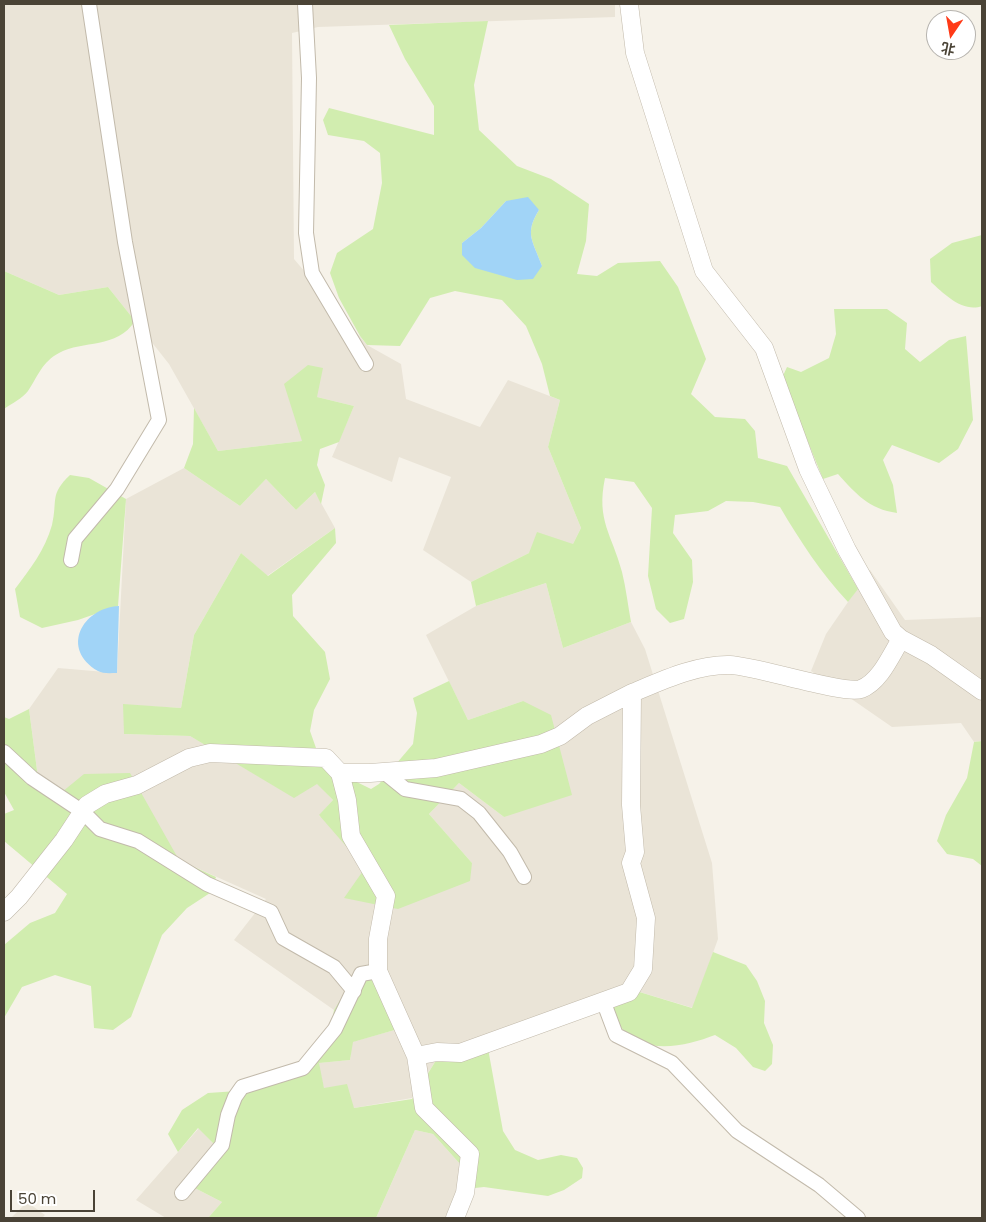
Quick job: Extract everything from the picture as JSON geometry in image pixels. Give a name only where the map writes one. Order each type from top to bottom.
[{"type":"street","points":[[71,560],[75,539],[117,489],[159,420],[125,242],[89,4]]},
{"type":"street","points":[[304,4],[309,78],[306,233],[312,273],[366,364]]},
{"type":"street","points":[[628,4],[635,53],[704,271],[764,348],[808,470],[847,550],[893,632],[901,640],[931,655],[982,691]]},
{"type":"street","points":[[340,773],[436,768],[541,744],[560,736],[587,716],[632,693],[670,677],[729,665],[841,688],[860,689],[878,677],[901,640]]},
{"type":"street","points":[[416,1056],[437,1052],[460,1053],[604,1003],[629,992],[643,970],[646,918],[631,863],[635,852],[631,805],[632,693]]},
{"type":"street","points":[[4,752],[32,778],[85,809],[100,829],[138,841],[207,884],[270,912],[283,938],[334,966],[354,991]]},
{"type":"street","points":[[4,912],[30,884],[85,809],[105,794],[137,785],[189,758],[210,753],[326,758],[340,773],[347,800],[351,836],[386,896],[378,940],[378,971],[416,1056],[424,1108],[470,1154],[465,1193],[455,1218]]},
{"type":"street","points":[[384,772],[405,789],[461,799],[479,813],[504,844],[519,865],[524,878]]},
{"type":"street","points":[[182,1193],[222,1145],[228,1116],[235,1097],[242,1087],[303,1068],[335,1029],[361,974],[378,971]]},
{"type":"street","points":[[604,1003],[616,1035],[672,1063],[737,1131],[819,1185],[858,1218]]},
{"type":"shaded area","points":[[4,4],[615,4],[615,17],[318,27],[292,33],[294,259],[367,345],[401,364],[406,399],[480,427],[508,380],[560,400],[548,447],[581,528],[573,544],[529,553],[471,582],[423,550],[451,477],[399,457],[392,482],[332,457],[354,406],[317,397],[302,441],[218,451],[169,364],[108,287],[59,295],[4,271]]},
{"type":"shaded area","points":[[184,468],[240,506],[266,479],[296,510],[315,492],[335,528],[267,576],[241,553],[194,635],[181,708],[124,705],[124,734],[190,736],[294,797],[317,783],[333,800],[319,816],[472,863],[429,814],[459,783],[504,817],[523,701],[468,720],[426,635],[476,606],[546,583],[563,648],[631,622],[645,649],[712,863],[718,939],[693,1008],[623,987],[435,1062],[412,1098],[354,1108],[324,1089],[318,1063],[350,1060],[352,1042],[412,1025],[360,968],[334,1010],[234,940],[266,899],[179,860],[38,778],[29,709],[58,668],[117,673],[126,499]]},
{"type":"shaded area","points":[[870,570],[905,620],[982,617],[982,741],[974,742],[961,723],[892,727],[811,671],[826,634]]},
{"type":"shaded area","points":[[199,1128],[217,1147],[185,1183],[222,1202],[208,1218],[166,1218],[136,1200]]},
{"type":"shaded area","points":[[415,1130],[433,1134],[461,1165],[457,1190],[446,1218],[376,1218]]},
{"type":"shaded area","points":[[27,1202],[45,1215],[42,1218],[11,1218]]},
{"type":"green space","points":[[488,21],[474,85],[479,130],[517,166],[551,179],[589,204],[586,241],[577,274],[597,276],[618,263],[660,261],[678,287],[706,359],[691,394],[715,417],[745,419],[755,431],[758,458],[787,466],[858,589],[848,602],[811,556],[780,507],[753,502],[726,501],[708,511],[675,515],[673,533],[692,560],[693,582],[684,619],[670,623],[656,609],[648,576],[652,508],[634,482],[605,478],[602,505],[604,517],[622,572],[631,622],[563,648],[546,583],[476,606],[471,582],[529,553],[537,532],[573,544],[581,528],[548,447],[560,400],[550,396],[542,364],[526,326],[502,300],[455,291],[430,298],[400,346],[367,345],[339,298],[330,273],[337,253],[373,229],[382,183],[380,153],[364,141],[328,135],[323,120],[329,108],[434,135],[434,106],[405,59],[389,25]],"holes":[[[506,201],[539,210],[534,218],[531,232],[533,244],[542,266],[462,243],[481,228]]]},
{"type":"green space","points":[[982,235],[982,306],[968,307],[954,301],[931,282],[930,259],[952,243]]},
{"type":"green space","points":[[4,271],[59,295],[108,287],[135,321],[128,330],[119,336],[99,343],[68,349],[53,357],[44,365],[26,394],[4,409]]},
{"type":"green space","points":[[834,309],[887,309],[907,323],[905,349],[920,362],[949,340],[966,336],[973,420],[958,449],[939,463],[892,445],[883,460],[893,485],[897,513],[871,504],[857,494],[838,474],[823,479],[782,378],[787,367],[801,372],[829,358],[836,334]]},
{"type":"green space","points":[[308,365],[323,368],[317,397],[354,406],[339,442],[320,449],[317,465],[325,485],[321,504],[315,492],[296,510],[266,479],[240,506],[184,468],[193,444],[194,408],[218,451],[302,441],[284,384]]},
{"type":"green space","points":[[70,475],[89,478],[126,499],[118,606],[78,620],[42,628],[20,617],[15,589],[45,543],[54,516],[55,498],[59,488]]},
{"type":"green space","points":[[335,528],[336,543],[292,595],[293,616],[325,652],[330,679],[314,710],[310,731],[322,765],[371,789],[379,784],[413,744],[417,713],[413,698],[449,681],[468,720],[523,701],[551,715],[572,795],[504,817],[459,783],[429,814],[472,863],[470,881],[398,909],[344,898],[365,868],[319,815],[333,800],[317,784],[294,798],[190,736],[124,734],[123,704],[181,708],[194,635],[241,553],[268,576]]},
{"type":"green space","points":[[29,709],[38,778],[62,792],[84,774],[130,773],[179,860],[216,877],[210,893],[187,908],[162,935],[131,1017],[113,1030],[94,1028],[91,986],[55,975],[22,987],[4,1018],[4,945],[30,923],[55,913],[67,894],[4,841],[4,814],[14,810],[4,792],[4,717],[9,719]]},
{"type":"green space","points":[[982,741],[982,866],[973,859],[947,854],[937,841],[946,815],[967,778],[974,742]]},
{"type":"green space","points":[[713,952],[746,965],[757,981],[765,1001],[764,1023],[773,1045],[772,1064],[765,1071],[753,1067],[736,1048],[715,1035],[678,1045],[665,1046],[640,1042],[629,1036],[620,1026],[603,995],[623,987],[692,1008]]},
{"type":"green space","points":[[382,966],[412,1025],[353,1042],[350,1060],[319,1063],[324,1088],[347,1084],[354,1108],[412,1099],[435,1062],[490,1040],[489,1054],[503,1131],[515,1150],[538,1160],[561,1155],[577,1158],[583,1168],[582,1178],[564,1190],[548,1196],[484,1187],[457,1190],[461,1165],[433,1134],[415,1130],[376,1218],[208,1218],[222,1202],[185,1183],[217,1147],[198,1128],[178,1152],[168,1134],[182,1110],[208,1093],[237,1091],[270,1083],[328,1044],[334,1010],[360,968]]},
{"type":"water","points":[[528,197],[539,210],[534,218],[531,232],[533,244],[542,266],[533,279],[517,280],[475,268],[462,255],[462,243],[481,228],[506,201]]},
{"type":"water","points":[[119,606],[117,673],[102,673],[86,662],[80,652],[78,641],[80,631],[95,614],[106,608]]}]
